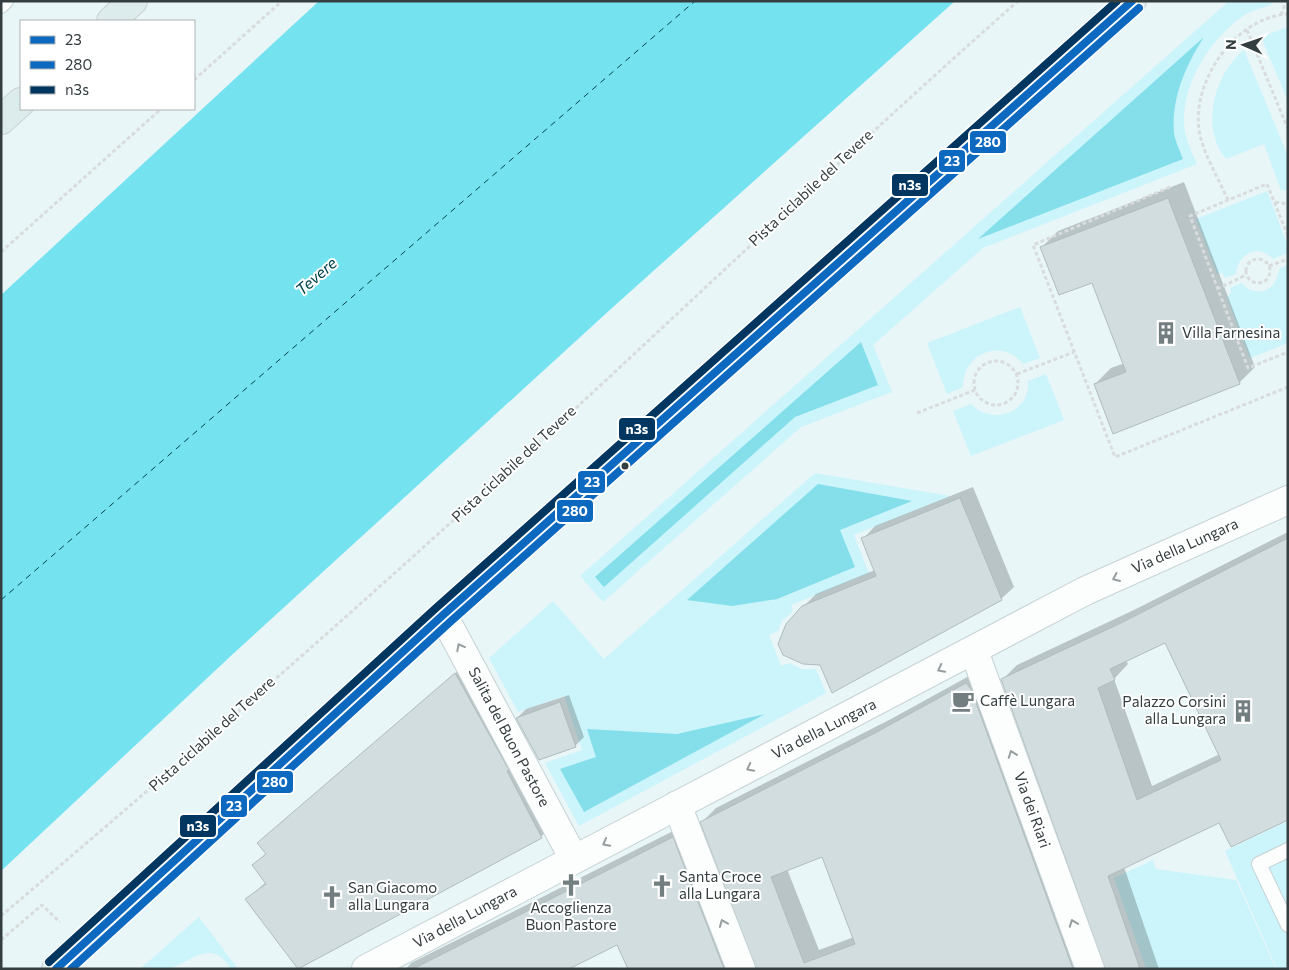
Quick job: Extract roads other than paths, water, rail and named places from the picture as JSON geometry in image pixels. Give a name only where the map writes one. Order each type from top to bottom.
[{"type":"main road","points":[[112,20],[133,1]]},
{"type":"main road","points":[[56,969],[443,615],[1132,1]]},
{"type":"main road","points":[[1,120],[20,103]]},
{"type":"street","name":"Via della Lungara","points":[[368,968],[1085,592],[1288,500]]},
{"type":"street","name":"Salita del Buon Pastore","points":[[443,615],[574,859]]},
{"type":"street","name":"Via dei Riari","points":[[974,651],[1090,969]]},
{"type":"street","points":[[677,806],[741,969]]},
{"type":"lane","points":[[1,6],[6,1]]},
{"type":"lane","points":[[1288,850],[1259,864],[1288,925]]},
{"type":"water","name":"Tevere","points":[[319,1],[955,1],[612,308],[234,653],[1,871],[1,295]]},
{"type":"place","name":"Villa Farnesina","points":[[1166,333]]},
{"type":"place","name":"Caffè Lungara","points":[[963,701]]},
{"type":"place","name":"Palazzo Corsini alla Lungara","points":[[1243,711]]},
{"type":"place","name":"Accoglienza Buon Pastore","points":[[571,885]]},
{"type":"place","name":"Santa Croce alla Lungara","points":[[662,886]]},
{"type":"place","name":"San Giacomo alla Lungara","points":[[332,897]]}]
